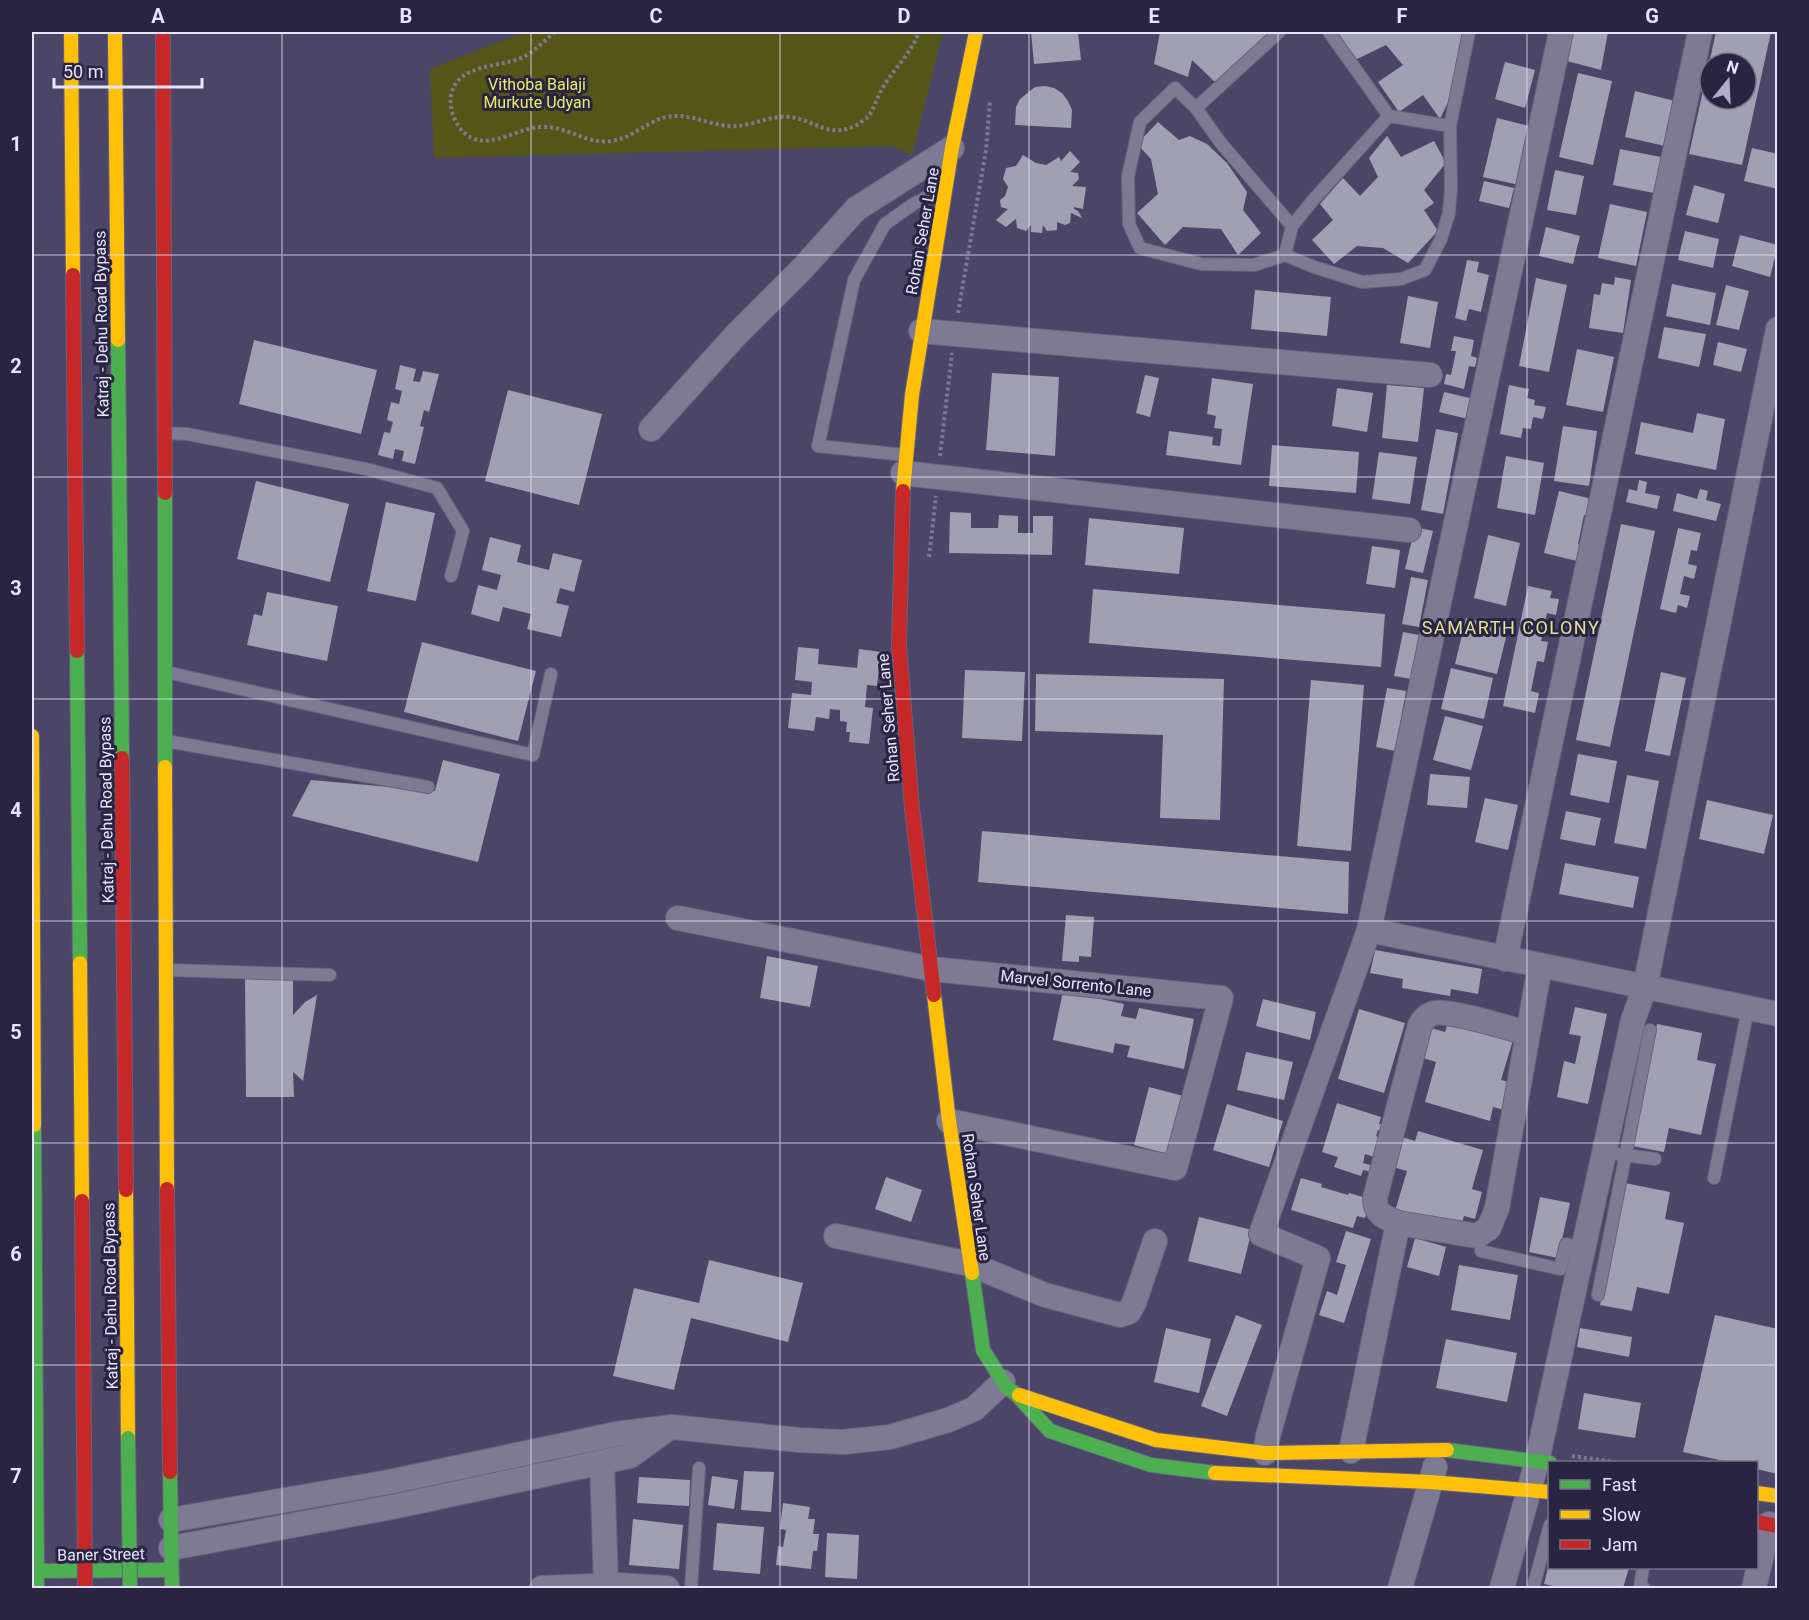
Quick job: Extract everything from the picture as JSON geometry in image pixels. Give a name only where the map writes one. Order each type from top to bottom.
[{"type":"main road","name":"Katraj - Dehu Road Bypass","points":[[71,32],[86,1588]]},
{"type":"main road","name":"Katraj - Dehu Road Bypass","points":[[115,32],[130,1588]]},
{"type":"main road","points":[[163,32],[166,970],[172,1588]]},
{"type":"main road","name":"Rohan Seher Lane","points":[[976,32],[952,148],[921,331],[904,464],[898,645],[912,808],[949,1121],[983,1350],[1009,1388],[1050,1431],[1151,1465],[1203,1472],[1430,1482],[1539,1491]]},
{"type":"main road","points":[[32,736],[34,1571],[37,1588]]},
{"type":"main road","points":[[1009,1388],[1156,1440],[1265,1453],[1440,1450],[1543,1462]]},
{"type":"main road","points":[[1758,1493],[1778,1496]]},
{"type":"main road","name":"Baner Street","points":[[34,1571],[171,1559]]},
{"type":"street","points":[[1265,1453],[1318,1258],[1261,1234],[1369,930],[1560,32]]},
{"type":"street","points":[[1505,958],[1700,32]]},
{"type":"street","points":[[651,429],[736,335],[802,269],[856,209],[952,148]]},
{"type":"street","points":[[1502,1588],[1539,1491],[1583,1248],[1614,1154],[1633,1020],[1645,987],[1778,329]]},
{"type":"street","points":[[921,331],[1430,375]]},
{"type":"street","points":[[904,464],[938,477],[1409,530]]},
{"type":"street","name":"Marvel Sorrento Lane","points":[[678,918],[932,969],[1221,998],[1175,1168],[949,1121]]},
{"type":"street","points":[[1369,930],[1778,1014]]},
{"type":"street","points":[[1527,1034],[1447,1013],[1432,1013],[1425,1018],[1420,1025],[1375,1198],[1375,1208],[1382,1217],[1398,1223],[1477,1236],[1489,1228],[1497,1208],[1540,966]]},
{"type":"street","points":[[1351,1451],[1398,1223]]},
{"type":"street","points":[[836,1236],[970,1264],[1045,1295],[1120,1315],[1129,1312],[1134,1303],[1155,1241]]},
{"type":"street","points":[[171,1520],[389,1482],[616,1434],[672,1426],[799,1440],[843,1442],[890,1437],[948,1420],[974,1409],[1009,1388]]},
{"type":"street","points":[[171,1559],[397,1506],[630,1456],[672,1426]]},
{"type":"street","points":[[1400,1588],[1440,1450]]},
{"type":"street","points":[[602,1462],[606,1585]]},
{"type":"street","points":[[1754,1588],[1768,1524]]},
{"type":"street","points":[[542,1588],[606,1585],[667,1588]]},
{"type":"lane","points":[[1196,108],[1279,32]]},
{"type":"lane","points":[[1329,32],[1389,116],[1450,126]]},
{"type":"lane","points":[[1292,226],[1220,142],[1196,108],[1175,88],[1140,122],[1128,177],[1129,224],[1140,248],[1201,264],[1254,265],[1286,255],[1314,267],[1362,282],[1401,279],[1425,270],[1441,239],[1449,213],[1450,126],[1469,32]]},
{"type":"lane","points":[[1286,255],[1292,226],[1389,116]]},
{"type":"lane","points":[[904,464],[818,446],[854,280],[885,224],[915,203],[946,188]]},
{"type":"lane","points":[[164,433],[187,434],[366,469],[437,488],[463,531],[451,576]]},
{"type":"lane","points":[[165,672],[533,755],[551,674]]},
{"type":"lane","points":[[165,741],[428,787]]},
{"type":"lane","points":[[166,970],[330,975]]},
{"type":"lane","points":[[1714,1178],[1748,1009]]},
{"type":"lane","points":[[1598,1295],[1614,1154],[1650,1030]]},
{"type":"lane","points":[[1614,1154],[1655,1159]]},
{"type":"lane","points":[[1481,1251],[1560,1269],[1566,1244],[1583,1248]]},
{"type":"lane","points":[[691,1588],[699,1468]]},
{"type":"lane","points":[[1533,1588],[1548,1533]]},
{"type":"lane","points":[[1643,1569],[1640,1587],[1644,1588]]},
{"type":"path","points":[[555,32],[527,55],[502,64],[472,70],[459,80],[451,95],[452,108],[458,126],[471,138],[487,141],[532,127],[545,126],[601,142],[629,136],[662,118],[675,116],[737,126],[779,117],[793,117],[822,129],[841,130],[857,125],[869,116],[883,88],[920,32]]},
{"type":"path","points":[[928,566],[954,334],[986,150],[991,91]]},
{"type":"path","points":[[1571,1456],[1607,1461]]},
{"type":"green space","name":"Vithoba Balaji Murkute Udyan","points":[[525,32],[943,32],[912,155],[891,146],[434,158],[430,69]]},
{"type":"building","points":[[1031,32],[1078,32],[1081,60],[1034,64]]},
{"type":"building","points":[[1160,32],[1269,32],[1215,82],[1192,60],[1188,77],[1154,64]]},
{"type":"building","points":[[1338,32],[1462,32],[1450,98],[1440,119],[1423,95],[1399,112],[1378,82],[1403,65],[1386,45],[1355,60]]},
{"type":"building","points":[[1572,32],[1608,32],[1601,70],[1567,61]]},
{"type":"building","points":[[1716,32],[1771,32],[1758,92],[1758,51],[1712,51]]},
{"type":"building","points":[[1505,62],[1535,70],[1525,108],[1495,99]]},
{"type":"building","points":[[1578,73],[1612,81],[1593,165],[1559,157]]},
{"type":"building","points":[[1045,86],[1062,93],[1068,101],[1072,110],[1071,128],[1015,125],[1016,107],[1020,99],[1035,87]]},
{"type":"building","points":[[1635,91],[1675,101],[1665,146],[1625,137]]},
{"type":"building","points":[[1699,111],[1754,111],[1742,165],[1689,154]]},
{"type":"building","points":[[1497,118],[1533,127],[1519,185],[1483,177]]},
{"type":"building","points":[[1158,122],[1179,140],[1190,136],[1207,144],[1227,163],[1247,192],[1243,210],[1261,233],[1238,255],[1221,229],[1183,227],[1165,245],[1137,213],[1158,194],[1151,159],[1137,144]]},
{"type":"building","points":[[1387,136],[1401,157],[1434,141],[1446,163],[1424,190],[1434,203],[1424,210],[1438,231],[1408,263],[1383,248],[1357,246],[1334,264],[1312,240],[1333,220],[1320,204],[1343,178],[1360,196],[1378,177],[1369,158]]},
{"type":"building","points":[[1752,148],[1778,154],[1778,189],[1744,181]]},
{"type":"building","points":[[1620,149],[1666,158],[1659,194],[1613,185]]},
{"type":"building","points":[[1070,151],[1080,162],[1070,172],[1078,173],[1079,179],[1072,186],[1086,187],[1083,209],[1074,207],[1082,218],[1071,213],[1070,223],[1065,225],[1057,222],[1057,230],[1047,231],[1043,225],[1042,233],[1031,232],[1031,225],[1026,231],[1017,228],[1016,219],[1006,227],[996,220],[1008,209],[1001,207],[1000,200],[1005,196],[1008,187],[1003,179],[1006,168],[1016,166],[1023,155],[1036,163],[1046,165],[1059,157],[1061,161]]},
{"type":"building","points":[[1555,170],[1584,176],[1576,215],[1547,210]]},
{"type":"building","points":[[1484,181],[1514,188],[1509,208],[1479,201]]},
{"type":"building","points":[[1694,185],[1725,194],[1718,223],[1686,215]]},
{"type":"building","points":[[1610,204],[1647,212],[1636,266],[1598,258]]},
{"type":"building","points":[[1546,227],[1580,236],[1573,264],[1539,256]]},
{"type":"building","points":[[1685,231],[1719,239],[1713,268],[1678,260]]},
{"type":"building","points":[[1740,235],[1778,245],[1770,277],[1732,266]]},
{"type":"building","points":[[1467,260],[1479,262],[1477,272],[1489,275],[1481,312],[1469,309],[1466,321],[1455,318]]},
{"type":"building","points":[[1615,277],[1631,280],[1623,333],[1589,328],[1594,294],[1600,295],[1602,283],[1614,285]]},
{"type":"building","points":[[1536,278],[1567,285],[1549,372],[1519,366]]},
{"type":"building","points":[[1672,284],[1716,293],[1710,325],[1666,316]]},
{"type":"building","points":[[1726,285],[1749,291],[1739,330],[1716,325]]},
{"type":"building","points":[[1255,290],[1331,297],[1327,336],[1251,329]]},
{"type":"building","points":[[1408,296],[1438,302],[1430,348],[1400,343]]},
{"type":"building","points":[[1664,327],[1706,334],[1699,367],[1658,358]]},
{"type":"building","points":[[1454,336],[1474,340],[1471,356],[1477,358],[1475,367],[1469,366],[1464,389],[1444,384],[1446,374],[1451,375],[1456,351],[1451,351]]},
{"type":"building","points":[[254,340],[377,370],[361,434],[239,404]]},
{"type":"building","points":[[1718,342],[1747,349],[1741,372],[1713,365]]},
{"type":"building","points":[[1577,349],[1614,357],[1603,412],[1566,405]]},
{"type":"building","points":[[400,365],[416,369],[413,381],[420,382],[423,371],[439,374],[429,412],[424,410],[420,426],[424,427],[415,464],[402,461],[404,451],[395,449],[393,459],[378,455],[384,432],[390,433],[393,422],[387,420],[391,402],[399,404],[402,391],[395,389]]},
{"type":"building","points":[[992,373],[1059,377],[1055,456],[986,450]]},
{"type":"building","points":[[1145,375],[1159,378],[1150,417],[1136,413]]},
{"type":"building","points":[[1212,378],[1253,384],[1241,465],[1166,455],[1169,431],[1213,437],[1212,445],[1220,446],[1222,429],[1214,428],[1216,416],[1207,414]]},
{"type":"building","points":[[1387,385],[1424,388],[1418,442],[1382,438]]},
{"type":"building","points":[[1509,385],[1529,389],[1527,398],[1535,400],[1534,405],[1546,407],[1543,419],[1533,417],[1531,429],[1523,428],[1521,438],[1500,434]]},
{"type":"building","points":[[1337,388],[1373,393],[1367,432],[1332,426]]},
{"type":"building","points":[[508,390],[602,414],[579,505],[485,481]]},
{"type":"building","points":[[1444,392],[1474,399],[1468,419],[1439,412]]},
{"type":"building","points":[[1697,413],[1725,419],[1716,470],[1635,454],[1641,422],[1693,433]]},
{"type":"building","points":[[1563,426],[1597,431],[1589,486],[1554,481]]},
{"type":"building","points":[[1436,429],[1458,433],[1443,514],[1421,510]]},
{"type":"building","points":[[1272,445],[1359,452],[1356,493],[1269,486]]},
{"type":"building","points":[[1379,452],[1417,457],[1410,504],[1372,499]]},
{"type":"building","points":[[1506,456],[1544,463],[1535,515],[1497,508]]},
{"type":"building","points":[[1639,480],[1647,482],[1645,493],[1660,496],[1657,509],[1626,502],[1629,489],[1637,491]]},
{"type":"building","points":[[256,481],[349,504],[330,582],[237,559]]},
{"type":"building","points":[[1700,489],[1708,491],[1706,500],[1721,504],[1716,521],[1673,511],[1677,493],[1697,499]]},
{"type":"building","points":[[1559,491],[1596,500],[1592,517],[1584,515],[1578,544],[1585,545],[1581,562],[1544,553]]},
{"type":"building","points":[[386,502],[435,513],[416,601],[367,591]]},
{"type":"building","points":[[950,512],[971,513],[971,528],[998,528],[999,515],[1018,516],[1018,533],[1033,533],[1033,516],[1053,516],[1052,555],[949,553]]},
{"type":"building","points":[[1089,518],[1184,528],[1179,574],[1085,565]]},
{"type":"building","points":[[1621,524],[1655,531],[1610,747],[1576,740]]},
{"type":"building","points":[[1415,527],[1433,531],[1423,573],[1405,569]]},
{"type":"building","points":[[1678,528],[1701,533],[1697,551],[1691,550],[1688,564],[1697,566],[1694,579],[1684,576],[1680,594],[1690,596],[1687,608],[1678,605],[1676,613],[1660,609]]},
{"type":"building","points":[[1488,535],[1520,543],[1506,606],[1474,598]]},
{"type":"building","points":[[490,537],[521,545],[517,562],[549,570],[553,553],[582,560],[574,592],[560,588],[556,603],[569,606],[561,637],[527,629],[531,614],[503,607],[499,622],[471,614],[478,585],[497,590],[501,575],[482,570]]},
{"type":"building","points":[[1372,546],[1400,550],[1395,588],[1366,584]]},
{"type":"building","points":[[1411,577],[1428,580],[1419,627],[1402,624]]},
{"type":"building","points":[[1528,586],[1552,591],[1550,598],[1559,599],[1556,615],[1547,613],[1541,641],[1548,642],[1544,662],[1537,661],[1531,691],[1539,693],[1535,713],[1503,706]]},
{"type":"building","points":[[1093,589],[1385,614],[1381,667],[1089,643]]},
{"type":"building","points":[[267,592],[338,606],[327,661],[247,645],[254,614],[262,616]]},
{"type":"building","points":[[1466,618],[1508,629],[1497,674],[1455,664]]},
{"type":"building","points":[[1403,632],[1419,635],[1411,679],[1394,676]]},
{"type":"building","points":[[422,642],[536,671],[518,741],[404,712]]},
{"type":"building","points":[[798,647],[819,649],[818,664],[857,668],[859,649],[881,652],[877,686],[867,685],[865,707],[873,708],[869,744],[849,742],[850,732],[846,732],[847,722],[840,721],[840,710],[830,709],[829,719],[816,717],[814,731],[788,728],[792,693],[811,695],[812,682],[795,680]]},
{"type":"building","points":[[1451,668],[1493,678],[1484,719],[1441,709]]},
{"type":"building","points":[[965,670],[1025,672],[1022,741],[962,738]]},
{"type":"building","points":[[1661,672],[1686,678],[1670,756],[1645,751]]},
{"type":"building","points":[[1036,674],[1224,679],[1220,820],[1160,818],[1163,735],[1035,731]]},
{"type":"building","points":[[1311,680],[1364,685],[1351,851],[1297,846]]},
{"type":"building","points":[[1387,688],[1406,691],[1395,751],[1376,747]]},
{"type":"building","points":[[1445,716],[1483,726],[1471,770],[1433,760]]},
{"type":"building","points":[[1578,754],[1617,761],[1609,803],[1570,795]]},
{"type":"building","points":[[443,760],[500,774],[478,862],[292,816],[311,780],[435,791]]},
{"type":"building","points":[[1430,774],[1470,777],[1467,808],[1427,805]]},
{"type":"building","points":[[1627,775],[1659,781],[1646,849],[1614,843]]},
{"type":"building","points":[[1485,798],[1518,805],[1508,850],[1475,842]]},
{"type":"building","points":[[1707,800],[1773,815],[1764,854],[1699,839]]},
{"type":"building","points":[[1566,811],[1601,818],[1595,846],[1560,839]]},
{"type":"building","points":[[982,831],[1349,862],[1348,914],[978,882]]},
{"type":"building","points":[[1565,863],[1639,877],[1633,908],[1559,894]]},
{"type":"building","points":[[1066,915],[1094,917],[1091,957],[1079,956],[1079,962],[1062,961]]},
{"type":"building","points":[[1375,950],[1482,969],[1478,994],[1451,989],[1450,996],[1402,988],[1403,979],[1370,973]]},
{"type":"building","points":[[767,956],[818,966],[810,1007],[760,998]]},
{"type":"building","points":[[293,976],[293,1015],[305,1002],[317,995],[303,1081],[293,1072],[294,1097],[246,1097],[245,977]]},
{"type":"building","points":[[1063,991],[1124,1004],[1121,1016],[1136,1019],[1139,1008],[1194,1019],[1184,1069],[1127,1057],[1130,1046],[1115,1043],[1113,1053],[1053,1040]]},
{"type":"building","points":[[1263,999],[1316,1012],[1310,1040],[1256,1026]]},
{"type":"building","points":[[1575,1007],[1607,1014],[1588,1104],[1557,1097],[1564,1061],[1575,1064],[1581,1036],[1569,1034]]},
{"type":"building","points":[[1359,1009],[1405,1023],[1384,1093],[1338,1079]]},
{"type":"building","points":[[1448,1022],[1513,1040],[1501,1080],[1512,1083],[1504,1110],[1493,1107],[1490,1121],[1425,1102],[1436,1062],[1423,1058],[1431,1028],[1445,1032]]},
{"type":"building","points":[[1657,1024],[1702,1033],[1697,1060],[1716,1064],[1701,1135],[1669,1128],[1664,1152],[1632,1146]]},
{"type":"building","points":[[1246,1052],[1293,1062],[1284,1100],[1237,1090]]},
{"type":"building","points":[[1149,1087],[1187,1097],[1172,1155],[1134,1145]]},
{"type":"building","points":[[1337,1103],[1381,1117],[1379,1124],[1386,1125],[1383,1132],[1378,1130],[1376,1136],[1380,1138],[1374,1157],[1365,1154],[1363,1163],[1374,1166],[1372,1172],[1363,1170],[1361,1176],[1334,1167],[1338,1157],[1322,1152]]},
{"type":"building","points":[[1227,1104],[1283,1121],[1269,1167],[1213,1150]]},
{"type":"building","points":[[1418,1131],[1483,1150],[1472,1189],[1482,1192],[1475,1219],[1464,1216],[1460,1230],[1395,1211],[1407,1171],[1393,1167],[1402,1137],[1415,1141]]},
{"type":"building","points":[[886,1177],[922,1190],[911,1222],[875,1209]]},
{"type":"building","points":[[1301,1178],[1322,1184],[1321,1187],[1370,1199],[1365,1218],[1357,1216],[1353,1228],[1291,1210]]},
{"type":"building","points":[[1625,1183],[1670,1192],[1665,1219],[1684,1223],[1669,1294],[1637,1287],[1632,1311],[1600,1305]]},
{"type":"building","points":[[1540,1197],[1570,1203],[1558,1258],[1529,1252]]},
{"type":"building","points":[[1199,1217],[1252,1230],[1241,1274],[1188,1261]]},
{"type":"building","points":[[1346,1231],[1371,1239],[1344,1323],[1319,1315],[1327,1291],[1337,1295],[1346,1265],[1336,1262]]},
{"type":"building","points":[[1415,1238],[1446,1247],[1439,1276],[1407,1267]]},
{"type":"building","points":[[709,1260],[803,1283],[788,1342],[691,1318],[674,1390],[613,1376],[634,1288],[699,1303]]},
{"type":"building","points":[[1459,1265],[1518,1275],[1510,1320],[1451,1310]]},
{"type":"building","points":[[1236,1315],[1262,1325],[1227,1416],[1201,1406]]},
{"type":"building","points":[[1715,1315],[1778,1329],[1778,1474],[1758,1469],[1758,1461],[1724,1461],[1683,1452]]},
{"type":"building","points":[[1166,1328],[1211,1339],[1199,1393],[1154,1382]]},
{"type":"building","points":[[1580,1328],[1632,1337],[1629,1357],[1577,1347]]},
{"type":"building","points":[[1446,1339],[1517,1353],[1507,1402],[1436,1388]]},
{"type":"building","points":[[1584,1393],[1641,1403],[1635,1438],[1578,1429]]},
{"type":"building","points":[[744,1471],[774,1472],[771,1512],[741,1510]]},
{"type":"building","points":[[712,1476],[738,1480],[734,1509],[708,1505]]},
{"type":"building","points":[[639,1477],[690,1480],[689,1506],[637,1503]]},
{"type":"building","points":[[783,1503],[810,1507],[808,1519],[815,1519],[813,1534],[819,1534],[817,1551],[813,1551],[811,1569],[776,1565],[778,1546],[783,1547],[786,1530],[780,1529]]},
{"type":"building","points":[[633,1519],[683,1525],[679,1569],[629,1565]]},
{"type":"building","points":[[717,1523],[764,1527],[760,1574],[713,1570]]},
{"type":"building","points":[[827,1533],[859,1535],[857,1579],[825,1577]]},
{"type":"building","points":[[1548,1568],[1629,1569],[1623,1588],[1562,1588],[1544,1584]]},
{"type":"traffic: fast","points":[[118,340],[122,758]]},
{"type":"traffic: fast","points":[[165,493],[165,767]]},
{"type":"traffic: fast","points":[[77,651],[80,963]]},
{"type":"traffic: fast","points":[[34,1125],[37,1588]]},
{"type":"traffic: fast","points":[[972,1273],[983,1350],[1006,1387],[1015,1393],[1050,1431],[1151,1465],[1215,1473]]},
{"type":"traffic: fast","points":[[128,1438],[130,1588]]},
{"type":"traffic: fast","points":[[1447,1450],[1548,1463]]},
{"type":"traffic: fast","points":[[170,1472],[172,1588]]},
{"type":"traffic: fast","points":[[32,1571],[171,1570]]},
{"type":"traffic: slow","points":[[71,32],[73,275]]},
{"type":"traffic: slow","points":[[115,32],[118,340]]},
{"type":"traffic: slow","points":[[903,491],[912,395],[952,148],[976,32]]},
{"type":"traffic: slow","points":[[32,736],[34,1125]]},
{"type":"traffic: slow","points":[[165,767],[167,1189]]},
{"type":"traffic: slow","points":[[80,963],[82,1201]]},
{"type":"traffic: slow","points":[[934,995],[949,1121],[972,1273]]},
{"type":"traffic: slow","points":[[126,1190],[128,1438]]},
{"type":"traffic: slow","points":[[1019,1395],[1156,1440],[1265,1453],[1447,1450]]},
{"type":"traffic: slow","points":[[1215,1473],[1430,1482],[1548,1492]]},
{"type":"traffic: slow","points":[[1758,1493],[1778,1496]]},
{"type":"traffic: jam","points":[[163,32],[165,493]]},
{"type":"traffic: jam","points":[[73,275],[77,651]]},
{"type":"traffic: jam","points":[[903,491],[899,645],[912,808],[934,995]]},
{"type":"traffic: jam","points":[[122,758],[126,1190]]},
{"type":"traffic: jam","points":[[167,1189],[170,1472]]},
{"type":"traffic: jam","points":[[82,1201],[84,1439]]},
{"type":"traffic: jam","points":[[84,1439],[85,1588]]},
{"type":"traffic: jam","points":[[1758,1522],[1778,1526]]},
{"type":"district","name":"SAMARTH COLONY","points":[[1511,628]]}]
